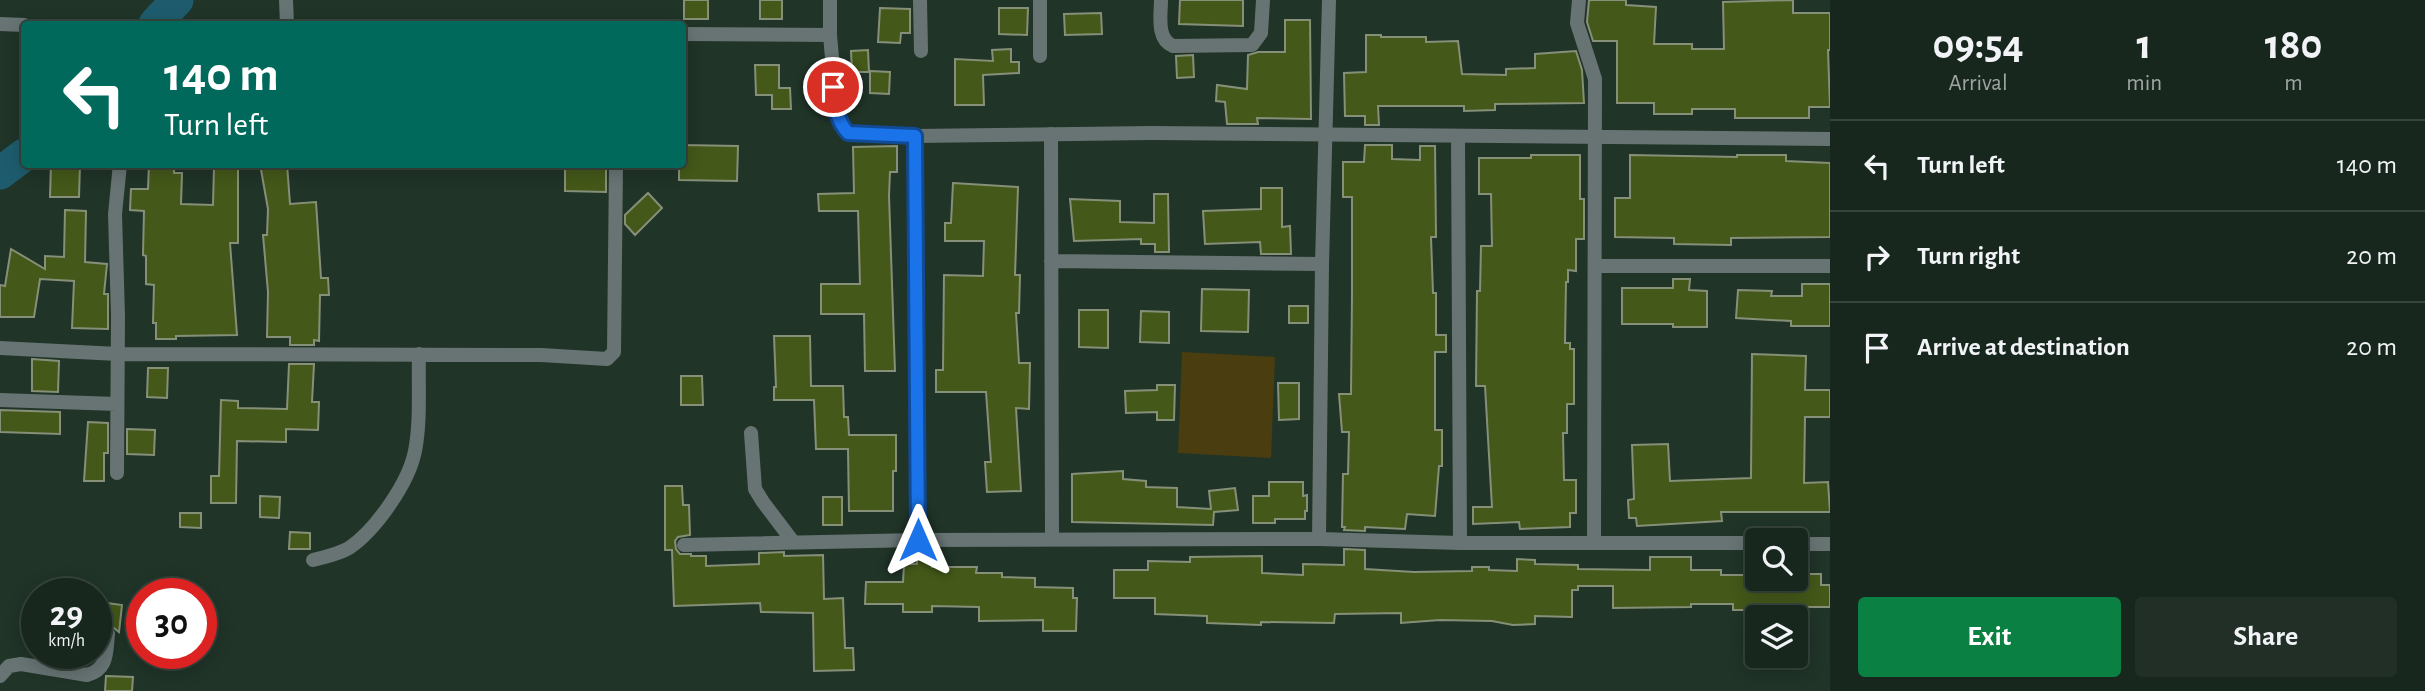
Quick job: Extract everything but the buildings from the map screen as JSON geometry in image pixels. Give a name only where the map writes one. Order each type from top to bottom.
[{"type":"street","points":[[286,0],[287,21]]},
{"type":"street","points":[[830,0],[833,87],[837,115],[848,133],[915,136],[1051,134],[1830,139]]},
{"type":"street","points":[[920,0],[921,51]]},
{"type":"street","points":[[1040,0],[1040,56]]},
{"type":"street","points":[[1161,0],[1161,35],[1168,45],[1173,46],[1252,45],[1261,33],[1263,0]]},
{"type":"street","points":[[1319,539],[1324,135],[1329,0]]},
{"type":"street","points":[[1578,0],[1577,23],[1595,79],[1594,543]]},
{"type":"street","points":[[0,24],[21,24]]},
{"type":"street","points":[[686,34],[830,35]]},
{"type":"street","points":[[1051,134],[1052,539]]},
{"type":"street","points":[[915,136],[918,540]]},
{"type":"street","points":[[1458,137],[1460,542]]},
{"type":"street","points":[[117,473],[115,215],[120,168]]},
{"type":"street","points":[[0,348],[118,354],[541,355],[607,359],[614,352],[616,168]]},
{"type":"street","points":[[1051,261],[1322,264]]},
{"type":"street","points":[[1595,267],[1830,265]]},
{"type":"street","points":[[313,560],[349,548],[379,519],[402,487],[415,454],[419,354]]},
{"type":"street","points":[[0,400],[117,404]]},
{"type":"street","points":[[751,433],[755,489],[794,543]]},
{"type":"street","points":[[684,545],[1052,539],[1745,543]]},
{"type":"street","points":[[1808,544],[1830,544]]},
{"type":"street","points":[[0,676],[9,666],[21,664]]},
{"type":"street","points":[[50,669],[87,675],[98,669]]},
{"type":"shaded area","points":[[1182,352],[1275,357],[1271,458],[1178,453]]},
{"type":"waterway","points":[[158,21],[177,0]]},
{"type":"waterway","points":[[0,173],[21,157]]},
{"type":"route","points":[[833,87],[837,115],[848,133],[915,136],[918,540]]}]
